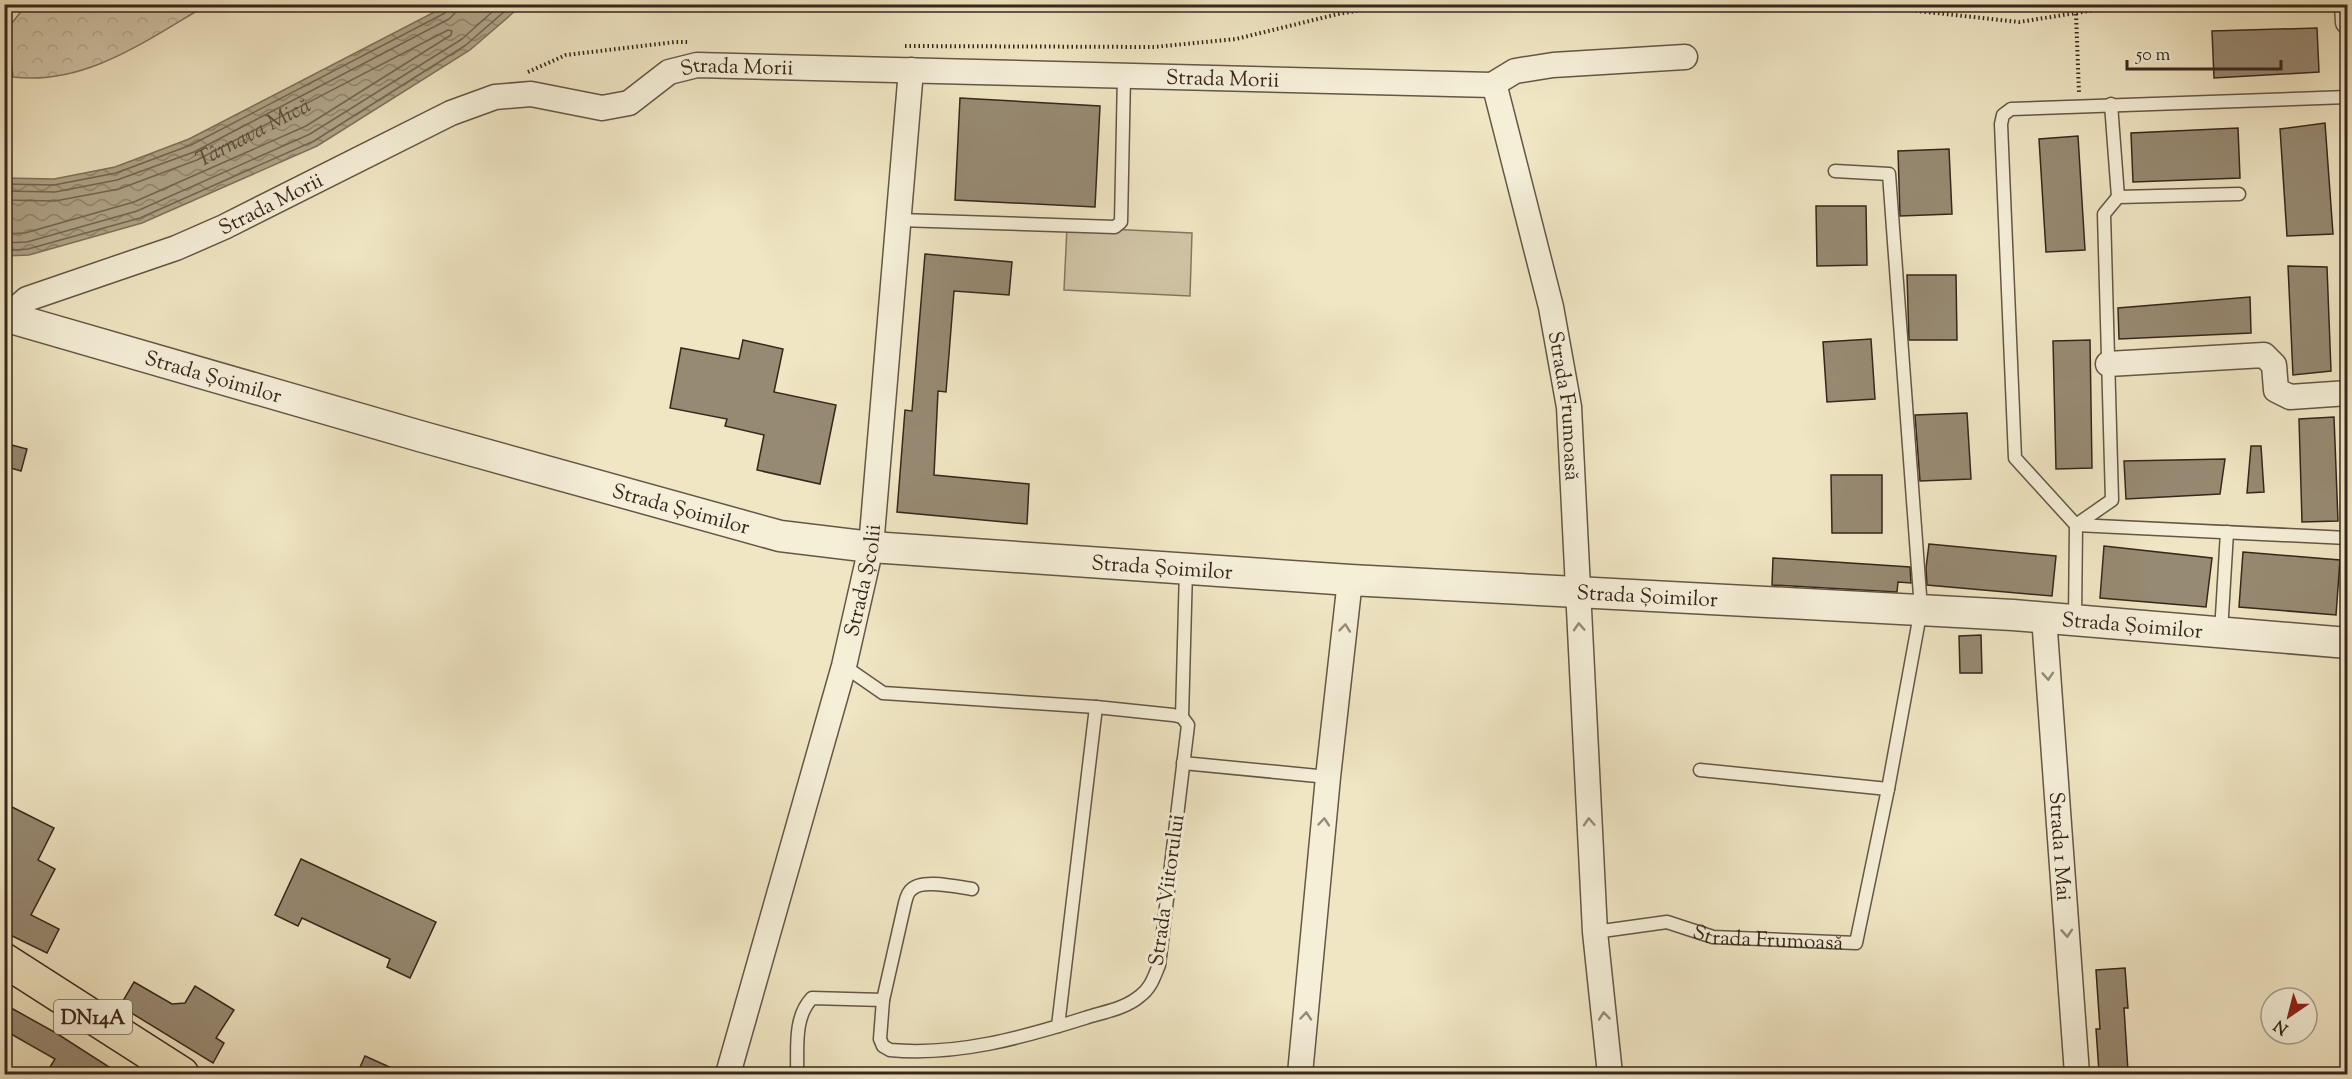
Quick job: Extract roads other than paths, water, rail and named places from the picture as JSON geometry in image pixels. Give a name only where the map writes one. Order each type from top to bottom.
[{"type":"main road","name":"DN14A","points":[[4,960],[182,1074]]},
{"type":"street","points":[[2347,4],[2348,22]]},
{"type":"street","points":[[1492,85],[1515,71],[1553,65],[1684,57]]},
{"type":"street","name":"Strada Morii","points":[[9,317],[27,299],[186,244],[451,113],[495,97],[531,94],[602,108],[628,103],[669,72],[697,66],[1492,85]]},
{"type":"street","name":"Strada Școlii","points":[[728,1074],[844,666],[871,547],[911,70]]},
{"type":"street","name":"Strada Frumoasă","points":[[1492,85],[1499,102],[1561,353],[1569,407],[1595,932],[1610,1074]]},
{"type":"street","name":"Strada Șoimilor","points":[[9,317],[423,437],[780,536],[871,547],[1350,580],[2075,619],[2348,643]]},
{"type":"street","points":[[2108,364],[2264,355],[2274,364],[2276,390],[2290,397],[2348,393]]},
{"type":"street","points":[[1300,1074],[1328,777],[1350,580]]},
{"type":"street","name":"Strada 1 Mai","points":[[2044,617],[2077,1074]]},
{"type":"lane","points":[[899,220],[1115,227],[1120,222],[1124,75]]},
{"type":"lane","points":[[2075,619],[2076,525],[2015,458],[2001,124],[2003,115],[2011,109],[2348,97]]},
{"type":"lane","points":[[2076,525],[2112,500],[2104,214],[2118,197],[2111,104]]},
{"type":"lane","name":"Strada Frumoasă","points":[[1595,932],[1667,922],[1713,937],[1856,943],[1888,789],[1921,609],[1889,174],[1835,171]]},
{"type":"lane","points":[[2118,197],[2239,194]]},
{"type":"lane","points":[[2076,525],[2348,538]]},
{"type":"lane","points":[[2221,632],[2227,532]]},
{"type":"lane","name":"Strada Viitorului","points":[[972,889],[921,884],[910,890],[883,1000],[880,1039],[883,1046],[890,1050],[944,1052],[981,1046],[1128,1005],[1142,996],[1152,984],[1159,965],[1188,725],[1182,717],[1186,569]]},
{"type":"lane","points":[[844,666],[883,693],[1096,707],[1182,717]]},
{"type":"lane","points":[[1058,1026],[1096,707]]},
{"type":"lane","points":[[1183,763],[1328,777]]},
{"type":"lane","points":[[1700,770],[1888,789]]},
{"type":"lane","points":[[797,1074],[799,1023],[803,1008],[812,998],[883,1000]]},
{"type":"water","name":"Târnava Mică","points":[[448,5],[522,5],[470,50],[317,146],[142,223],[29,255],[5,256],[5,178],[54,179],[115,167],[189,139]]}]
